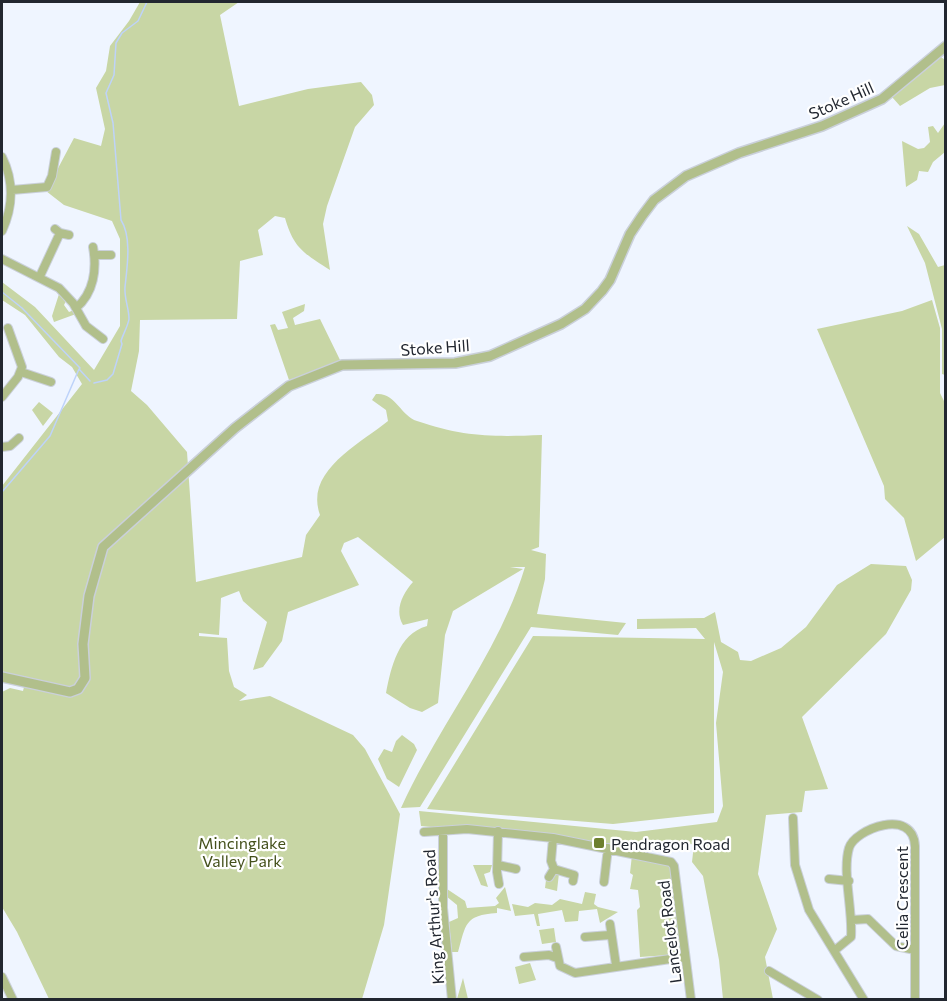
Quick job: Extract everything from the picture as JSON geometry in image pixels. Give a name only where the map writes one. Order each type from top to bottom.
[{"type":"street","name":"Stoke Hill","points":[[2,677],[70,692],[78,689],[85,678],[82,644],[88,596],[103,547],[235,428],[289,386],[342,365],[454,363],[490,356],[561,324],[585,309],[602,291],[630,234],[642,216],[654,200],[686,176],[739,153],[822,126],[882,99],[945,46]]},
{"type":"street","points":[[12,190],[46,187],[52,177],[56,152]]},
{"type":"street","points":[[2,231],[12,190],[3,162]]},
{"type":"street","points":[[40,276],[58,231],[69,235]]},
{"type":"street","points":[[76,308],[91,289],[94,251],[111,255]]},
{"type":"street","points":[[2,259],[40,276],[59,288],[76,308],[86,326],[103,339]]},
{"type":"street","points":[[2,340],[9,332],[21,360],[21,372],[2,397]]},
{"type":"street","points":[[21,372],[47,383]]},
{"type":"street","points":[[2,447],[10,446],[19,438]]},
{"type":"street","points":[[794,818],[795,865],[802,894],[815,923],[864,999]]},
{"type":"street","name":"Celia Crescent","points":[[834,951],[850,939],[852,920],[848,851],[854,839],[888,825],[897,824],[911,830],[915,846],[915,999]]},
{"type":"street","points":[[424,832],[443,833],[458,829],[498,831],[608,848],[603,882]]},
{"type":"street","points":[[498,831],[500,884]]},
{"type":"street","name":"King Arthur's Road","points":[[443,833],[443,908],[452,999]]},
{"type":"street","points":[[553,838],[551,861],[554,869]]},
{"type":"street","name":"Lancelot Road","points":[[608,848],[671,862],[674,866],[691,999]]},
{"type":"street","points":[[498,865],[516,869]]},
{"type":"street","points":[[549,877],[554,869]]},
{"type":"street","points":[[554,869],[574,875],[573,881]]},
{"type":"street","points":[[829,879],[849,881]]},
{"type":"street","points":[[852,920],[868,919],[896,946],[915,950]]},
{"type":"street","points":[[610,924],[616,965]]},
{"type":"street","points":[[585,937],[610,935]]},
{"type":"street","points":[[556,947],[557,958],[566,971],[574,973],[616,965],[684,957]]},
{"type":"street","points":[[524,957],[549,955],[557,958]]},
{"type":"street","points":[[769,971],[778,981],[818,999]]},
{"type":"street","points":[[2,977],[13,999]]},
{"type":"green space","name":"Mincinglake Valley Park","points":[[140,2],[239,2],[220,15],[239,106],[308,89],[361,82],[372,95],[374,105],[355,127],[327,206],[323,224],[330,270],[296,244],[285,218],[275,216],[258,230],[263,255],[240,261],[237,319],[140,320],[139,351],[131,391],[147,405],[187,452],[196,582],[302,557],[306,535],[320,515],[317,499],[320,485],[327,472],[350,449],[388,421],[386,410],[372,400],[376,394],[383,394],[393,400],[411,418],[449,430],[479,435],[542,435],[539,547],[531,550],[546,554],[545,579],[537,614],[626,623],[618,635],[531,627],[420,807],[401,808],[432,748],[500,629],[525,567],[510,567],[523,569],[453,611],[445,635],[438,703],[422,712],[410,708],[386,693],[390,673],[403,644],[417,630],[427,626],[428,619],[403,625],[399,614],[401,602],[413,582],[358,537],[344,543],[341,551],[359,585],[288,612],[282,641],[263,667],[253,670],[267,622],[243,601],[239,591],[221,598],[219,635],[199,633],[199,636],[227,638],[229,671],[234,687],[247,695],[239,701],[270,696],[353,735],[365,749],[400,814],[384,925],[362,999],[49,999],[17,932],[2,907],[2,692],[10,688],[23,691],[24,687],[72,696],[27,677],[2,672],[2,486],[82,384],[72,367],[59,357],[25,315],[2,300],[2,282],[35,307],[94,370],[120,326],[120,239],[112,221],[64,205],[46,191],[74,138],[101,146],[105,129],[96,88],[106,71],[110,46]]},
{"type":"green space","points":[[941,57],[945,60],[945,85],[930,88],[900,106],[892,97],[896,91]]},
{"type":"green space","points":[[945,123],[945,152],[933,162],[928,172],[919,171],[917,180],[906,187],[902,141],[918,149],[924,148],[930,142],[928,127],[933,126],[938,133]]},
{"type":"green space","points":[[907,226],[919,234],[938,267],[945,265],[945,375],[942,374],[942,329],[925,263]]},
{"type":"green space","points":[[59,294],[66,301],[64,305],[69,312],[74,310],[76,314],[54,322],[52,316]]},
{"type":"green space","points":[[932,300],[940,328],[940,393],[945,403],[945,537],[916,561],[904,518],[885,499],[884,486],[817,329],[902,311]]},
{"type":"green space","points":[[305,304],[304,311],[293,318],[295,325],[320,319],[341,362],[289,380],[270,325],[275,324],[278,330],[288,328],[282,312]]},
{"type":"green space","points":[[39,402],[53,413],[43,426],[32,410]]},
{"type":"green space","points":[[871,564],[906,566],[912,580],[911,590],[886,634],[802,717],[828,789],[805,791],[802,812],[766,815],[758,874],[777,929],[765,957],[773,999],[723,999],[719,960],[703,876],[692,862],[694,844],[634,846],[421,826],[419,811],[636,832],[717,822],[723,806],[716,723],[723,672],[714,642],[714,813],[613,824],[427,809],[533,636],[705,639],[696,628],[637,629],[637,619],[704,618],[715,612],[721,642],[738,652],[740,660],[751,661],[781,648],[806,627],[837,585]]},
{"type":"green space","points":[[402,735],[414,744],[417,750],[399,787],[387,779],[378,759],[384,749],[392,752],[396,741]]},
{"type":"green space","points":[[632,855],[670,863],[683,954],[640,957],[638,890],[630,889],[633,875],[630,873]]},
{"type":"green space","points":[[473,865],[492,865],[490,872],[484,874],[488,887],[481,885]]},
{"type":"green space","points":[[555,873],[559,873],[557,891],[545,888],[546,880],[551,880]]},
{"type":"green space","points":[[505,887],[511,911],[497,908],[497,913],[472,919],[465,928],[458,952],[452,952],[449,922],[458,918],[457,905],[446,896],[447,889],[465,901],[467,908],[495,906],[499,903],[496,898]]},
{"type":"green space","points":[[585,892],[596,894],[594,904],[598,907],[618,912],[600,923],[597,909],[579,911],[578,921],[565,922],[562,910],[538,914],[540,926],[537,926],[534,914],[515,916],[512,904],[528,907],[535,903],[552,905],[560,899],[582,904]]},
{"type":"green space","points":[[554,928],[556,942],[542,944],[539,930]]},
{"type":"green space","points":[[530,963],[536,980],[519,984],[515,967]]},
{"type":"green space","points":[[463,978],[468,999],[457,999]]},
{"type":"waterway","points":[[94,383],[107,380],[113,374],[129,319],[125,291],[128,244],[121,220],[113,123],[106,93],[114,75],[116,43],[122,33],[138,21],[147,2]]},
{"type":"waterway","points":[[2,292],[22,308],[80,368]]},
{"type":"waterway","points":[[2,492],[50,436],[79,369],[90,381]]},
{"type":"place","name":"Pendragon Road","points":[[599,843]]}]
